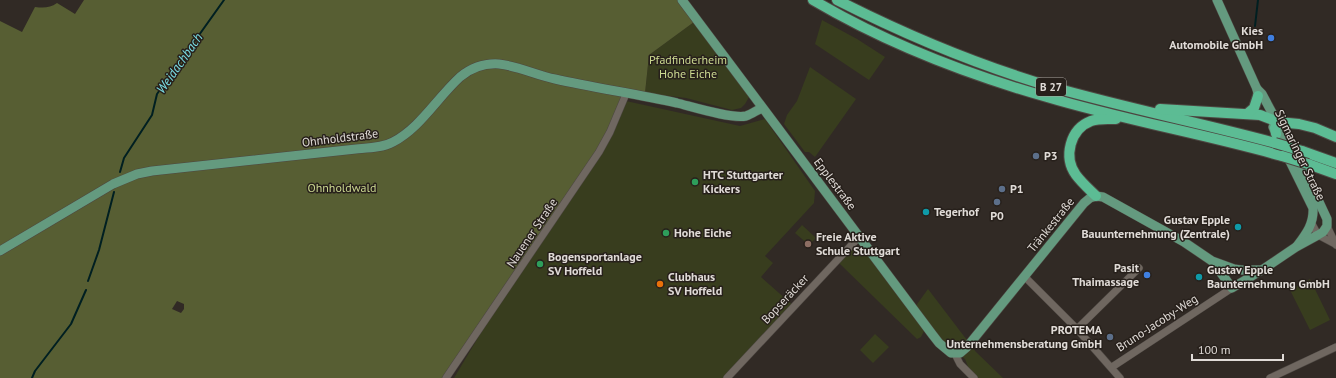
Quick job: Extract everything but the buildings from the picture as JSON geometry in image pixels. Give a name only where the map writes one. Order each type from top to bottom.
[{"type":"highway","name":"B 27","points":[[813,0],[880,35],[932,58],[972,73],[1048,98],[1236,143],[1308,164],[1336,174]]},
{"type":"highway","name":"B 27","points":[[837,0],[886,25],[975,62],[1052,87],[1217,127],[1276,139],[1302,151],[1336,163]]},
{"type":"highway","points":[[1247,114],[1254,108],[1258,92]]},
{"type":"highway","points":[[1133,107],[1247,114],[1268,118],[1278,122],[1299,124],[1316,128],[1336,137]]},
{"type":"highway","points":[[1096,196],[1076,175],[1071,166],[1069,155],[1070,144],[1079,129],[1092,121],[1101,119],[1130,118]]},
{"type":"highway","points":[[1276,139],[1275,128],[1278,122]]},
{"type":"main road","name":"Epplestraße","points":[[682,0],[936,338],[946,349],[955,354]]},
{"type":"main road","name":"Sigmaringer Straße","points":[[1217,0],[1258,92],[1276,139],[1311,202],[1314,216],[1312,224]]},
{"type":"main road","name":"Ohnholdstraße","points":[[0,251],[113,184],[137,174],[152,170],[356,150],[385,145],[393,142],[410,130],[460,77],[467,72],[482,66],[499,64],[510,66],[549,78],[734,116],[746,116],[762,108]]},
{"type":"main road","name":"Sigmaringer Straße","points":[[1258,92],[1262,94],[1278,122],[1317,196],[1327,218],[1327,226]]},
{"type":"main road","points":[[1096,196],[1103,198],[1158,228],[1212,260],[1234,269],[1262,270]]},
{"type":"main road","name":"Tränkestraße","points":[[955,354],[960,353],[967,347],[1084,203],[1090,198],[1096,196]]},
{"type":"main road","name":"Bruno-Jacoby-Weg","points":[[1296,247],[1312,224]]},
{"type":"main road","name":"Bruno-Jacoby-Weg","points":[[1232,288],[1296,247],[1323,232],[1327,226]]},
{"type":"main road","points":[[1212,260],[1220,269],[1232,288]]},
{"type":"street","name":"Nauener Straße","points":[[446,378],[599,152],[605,142],[626,94]]},
{"type":"street","name":"Sigmaringer Straße","points":[[1312,224],[1318,235],[1336,244]]},
{"type":"street","name":"Sigmaringer Straße","points":[[1327,226],[1336,244]]},
{"type":"street","name":"Bopseräcker","points":[[727,378],[859,236]]},
{"type":"street","points":[[1077,329],[1139,268]]},
{"type":"street","points":[[1025,277],[1077,329],[1112,367],[1120,378]]},
{"type":"street","name":"Bruno-Jacoby-Weg","points":[[1112,367],[1232,288]]},
{"type":"street","points":[[1270,378],[1336,347]]},
{"type":"street","name":"Epplestraße","points":[[955,354],[960,364],[974,378]]},
{"type":"green space","name":"Ohnholdwald","points":[[84,0],[677,0],[694,22],[649,55],[645,93],[625,90],[606,137],[594,157],[442,378],[0,378],[0,21],[22,32],[35,7],[47,7],[57,3],[75,14]],"holes":[[[177,301],[184,304],[184,309],[181,313],[172,309]]]},
{"type":"green space","points":[[822,20],[857,39],[885,57],[869,80],[815,44]]},
{"type":"green space","name":"Pfadfinderheim Hohe Eiche","points":[[694,22],[749,97],[741,108],[732,110],[686,98],[645,93],[649,55]]},
{"type":"green space","points":[[810,67],[856,99],[815,157],[809,152],[805,152],[784,124],[787,115],[797,101]]},
{"type":"green space","name":"Hohe Eiche","points":[[626,101],[740,126],[765,119],[815,191],[814,203],[765,256],[773,263],[761,277],[796,308],[729,378],[454,378],[482,331]]},
{"type":"green space","points":[[802,225],[816,238],[809,245],[795,233]]},
{"type":"green space","points":[[855,247],[866,252],[923,326],[924,331],[921,337],[917,339],[838,262],[852,248]]},
{"type":"green space","points":[[1310,279],[1330,320],[1310,330],[1290,290]]},
{"type":"green space","points":[[928,289],[976,352],[1003,378],[977,378],[969,369],[965,359],[944,342],[915,307]]},
{"type":"green space","points":[[875,334],[889,347],[873,363],[860,350]]},
{"type":"waterway","name":"Weidachbach","points":[[120,172],[124,158],[152,115],[157,94],[224,0]]},
{"type":"waterway","points":[[1255,26],[1258,0]]},
{"type":"waterway","name":"Weidachbach","points":[[88,281],[99,250],[114,192]]},
{"type":"waterway","name":"Weidachbach","points":[[32,378],[35,371],[71,324],[86,290]]},
{"type":"place","name":"Kies Automobile GmbH","points":[[1271,38]]},
{"type":"place","name":"P3","points":[[1036,156]]},
{"type":"place","name":"HTC Stuttgarter Kickers","points":[[695,182]]},
{"type":"place","name":"P1","points":[[1002,189]]},
{"type":"place","name":"P0","points":[[997,202]]},
{"type":"place","name":"Tegerhof","points":[[926,212]]},
{"type":"place","name":"Gustav Epple Bauunternehmung (Zentrale)","points":[[1238,227]]},
{"type":"place","name":"Hohe Eiche","points":[[666,233]]},
{"type":"place","name":"Freie Aktive Schule Stuttgart","points":[[808,244]]},
{"type":"place","name":"Bogensportanlage SV Hoffeld","points":[[540,264]]},
{"type":"place","name":"Pasit Thaimassage","points":[[1147,275]]},
{"type":"place","name":"Gustav Epple Baunternehmung GmbH","points":[[1199,277]]},
{"type":"place","name":"Clubhaus SV Hoffeld","points":[[660,284]]},
{"type":"place","name":"PROTEMA Unternehmensberatung GmbH","points":[[1110,337]]}]
